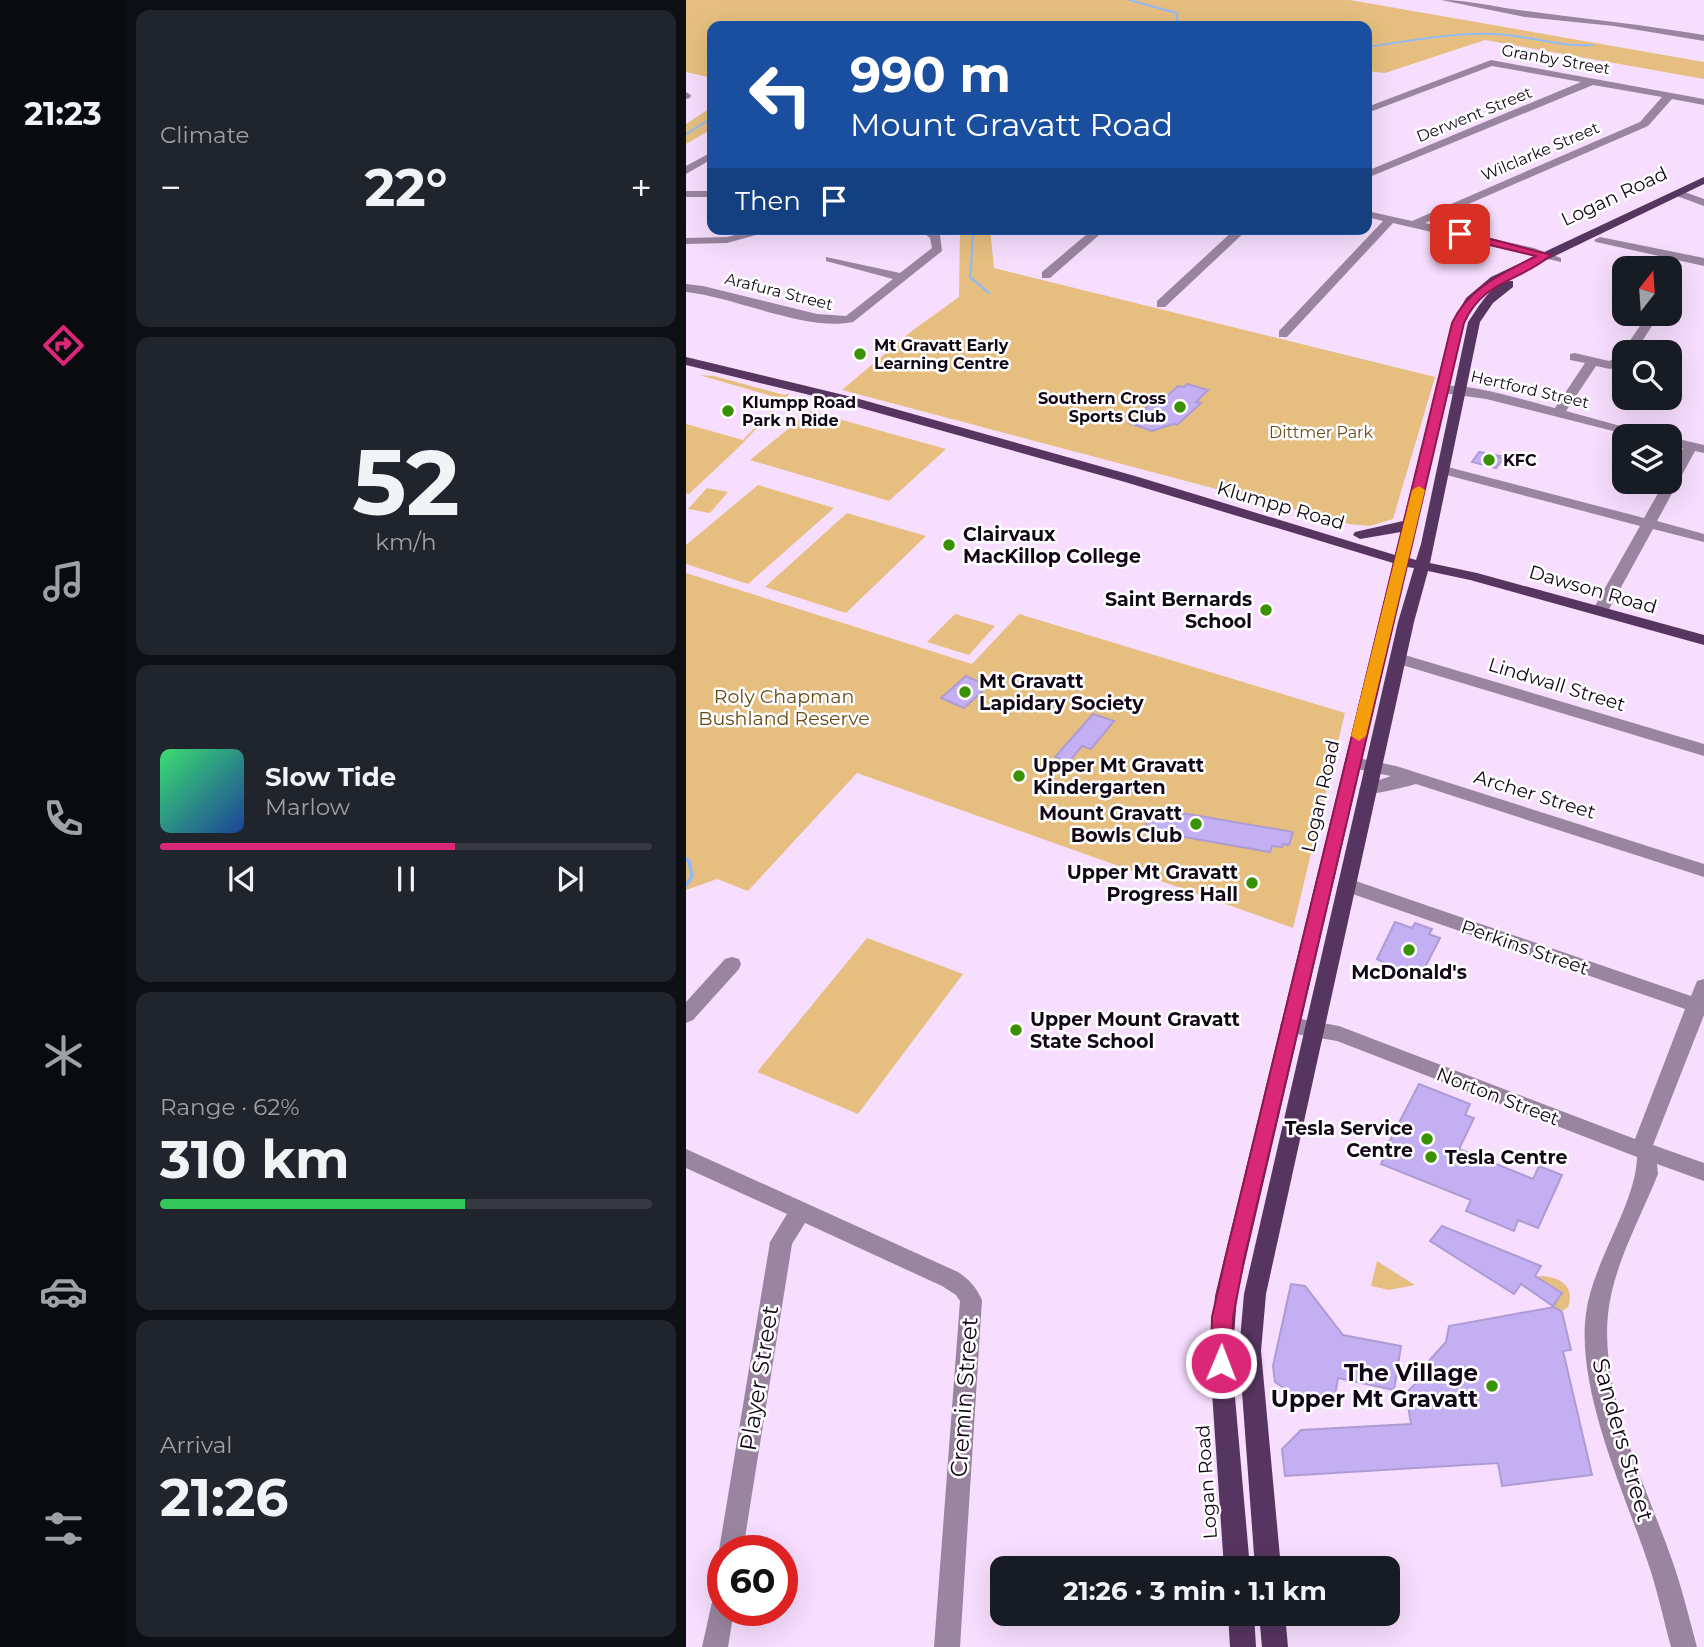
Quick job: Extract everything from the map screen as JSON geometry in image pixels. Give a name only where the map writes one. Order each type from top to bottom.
[{"type":"main road","name":"Logan Road","points":[[1236,1556],[1221,1363],[1223,1317],[1458,323],[1470,301],[1495,280],[1600,240],[1683,195],[1704,180]]},
{"type":"main road","name":"Logan Road","points":[[1267,1556],[1251,1371],[1251,1320],[1256,1287],[1398,658],[1444,470],[1474,322],[1482,307],[1507,286],[1551,258],[1683,195],[1704,190]]},
{"type":"main road","name":"Klumpp Road","points":[[686,352],[838,394],[847,400]]},
{"type":"main road","name":"Klumpp Road","points":[[686,361],[847,400],[1130,479],[1224,498],[1360,536],[1403,556]]},
{"type":"main road","name":"Klumpp Road","points":[[1130,479],[1156,489],[1423,562]]},
{"type":"main road","points":[[1360,536],[1390,531],[1410,524]]},
{"type":"main road","name":"Dawson Road","points":[[1423,562],[1704,640]]},
{"type":"main road","points":[[1242,1626],[1243,1647]]},
{"type":"main road","points":[[1273,1626],[1275,1647]]},
{"type":"street","points":[[1446,0],[1525,14],[1690,32],[1704,38]]},
{"type":"street","name":"Granby Street","points":[[1372,108],[1491,63],[1704,102]]},
{"type":"street","name":"Derwent Street","points":[[1372,173],[1593,81]]},
{"type":"street","name":"Wilclarke Street","points":[[1413,224],[1644,124],[1670,95]]},
{"type":"street","points":[[686,171],[707,158]]},
{"type":"street","points":[[686,194],[707,194]]},
{"type":"street","points":[[1683,195],[1704,203]]},
{"type":"street","points":[[1372,215],[1551,258]]},
{"type":"street","points":[[1283,334],[1391,219]]},
{"type":"street","points":[[686,241],[727,240],[747,235]]},
{"type":"street","name":"Arafura Street","points":[[686,288],[723,292],[823,319],[842,321],[849,319],[938,249],[933,235]]},
{"type":"street","points":[[1046,275],[1093,235]]},
{"type":"street","points":[[1161,304],[1236,235]]},
{"type":"street","points":[[1600,240],[1704,262]]},
{"type":"street","points":[[830,259],[901,277]]},
{"type":"street","points":[[1636,340],[1646,326]]},
{"type":"street","points":[[1575,357],[1612,365]]},
{"type":"street","points":[[1558,413],[1592,362]]},
{"type":"street","name":"Hertford Street","points":[[1443,389],[1612,426]]},
{"type":"street","points":[[1600,611],[1648,523],[1698,448]]},
{"type":"street","points":[[1444,470],[1704,538]]},
{"type":"street","name":"Lindwall Street","points":[[1398,658],[1704,750]]},
{"type":"street","name":"Archer Street","points":[[1353,763],[1421,780],[1704,871]]},
{"type":"street","points":[[1368,790],[1391,782],[1421,780]]},
{"type":"street","name":"Perkins Street","points":[[1347,885],[1702,1000]]},
{"type":"street","points":[[686,1015],[732,964]]},
{"type":"street","name":"Sanders Street","points":[[1684,1647],[1659,1559],[1634,1493],[1613,1422],[1598,1356],[1600,1302],[1647,1174],[1644,1151],[1702,1000]]},
{"type":"street","name":"Norton Street","points":[[1290,1025],[1339,1034],[1704,1172]]},
{"type":"street","name":"Cremin Street","points":[[686,1158],[950,1279],[964,1288],[971,1300],[947,1647]]},
{"type":"street","name":"Player Street","points":[[733,1535],[781,1242],[801,1211]]},
{"type":"street","points":[[715,1647],[719,1626]]},
{"type":"green space","points":[[686,0],[1350,0],[1704,62],[1704,79],[1485,40],[1385,73],[1372,72],[1372,21],[707,21],[707,77],[686,72]]},
{"type":"green space","points":[[707,110],[707,132],[686,144],[686,124]]},
{"type":"green space","name":"Dittmer Park","points":[[960,235],[991,235],[994,268],[1435,377],[1393,519],[1370,526],[1349,524],[842,390],[913,330],[959,297]]},
{"type":"green space","points":[[699,375],[714,376],[784,395],[790,393],[741,445],[689,494],[686,493],[686,424],[743,440],[782,399]]},
{"type":"green space","points":[[810,411],[946,449],[889,501],[750,460]]},
{"type":"green space","points":[[758,485],[834,508],[748,584],[686,564],[686,545]]},
{"type":"green space","points":[[707,488],[728,492],[710,513],[688,509]]},
{"type":"green space","points":[[847,513],[926,536],[846,613],[765,587]]},
{"type":"green space","name":"Roly Chapman Bushland Reserve","points":[[686,573],[972,664],[1019,614],[1345,713],[1293,928],[857,773],[748,891],[717,879],[686,890]]},
{"type":"green space","points":[[955,614],[995,626],[969,655],[927,642]]},
{"type":"green space","points":[[867,938],[963,974],[858,1114],[757,1072]]},
{"type":"green space","points":[[1377,1261],[1415,1285],[1389,1290],[1371,1286]]},
{"type":"green space","points":[[1539,1276],[1564,1283],[1570,1293],[1568,1307],[1561,1312],[1552,1306],[1562,1293],[1546,1283],[1536,1295],[1528,1289],[1533,1279]]},
{"type":"building","name":"Southern Cross Sports Club","points":[[1187,384],[1208,390],[1196,402],[1201,403],[1177,425],[1152,431],[1129,423],[1149,405],[1155,407],[1178,386],[1184,387]]},
{"type":"building","name":"KFC","points":[[1479,452],[1503,459],[1496,468],[1472,462]]},
{"type":"building","name":"Mt Gravatt Lapidary Society","points":[[966,676],[988,686],[964,708],[941,698]]},
{"type":"building","points":[[1093,714],[1114,721],[1091,749],[1082,746],[1069,762],[1055,757]]},
{"type":"building","name":"Mount Gravatt Bowls Club","points":[[1152,808],[1293,832],[1289,845],[1272,846],[1270,852],[1144,830]]},
{"type":"building","name":"McDonald's","points":[[1395,922],[1412,928],[1415,923],[1432,929],[1429,934],[1440,938],[1421,975],[1403,969],[1401,972],[1377,959]]},
{"type":"building","name":"Tesla Centre","points":[[1419,1084],[1470,1104],[1465,1115],[1474,1118],[1459,1149],[1533,1179],[1539,1166],[1562,1175],[1538,1228],[1518,1220],[1514,1231],[1466,1211],[1471,1200],[1381,1164],[1389,1149],[1386,1148]]},
{"type":"building","points":[[1442,1226],[1541,1266],[1535,1276],[1562,1293],[1553,1306],[1521,1284],[1514,1294],[1430,1241]]},
{"type":"building","name":"The Village Upper Mt Gravatt","points":[[1291,1284],[1305,1286],[1343,1335],[1401,1346],[1394,1390],[1338,1378],[1335,1395],[1297,1397],[1275,1382],[1273,1366]]},
{"type":"building","name":"The Village Upper Mt Gravatt","points":[[1554,1307],[1562,1312],[1571,1350],[1563,1351],[1592,1475],[1502,1486],[1498,1463],[1285,1476],[1282,1449],[1301,1430],[1411,1424],[1406,1393],[1420,1379],[1416,1375],[1446,1342],[1449,1326]]},
{"type":"waterway","points":[[1129,0],[1177,13],[1177,21]]},
{"type":"waterway","points":[[1372,46],[1464,34],[1508,35],[1593,45]]},
{"type":"waterway","points":[[686,134],[707,121]]},
{"type":"waterway","points":[[971,268],[973,235]]},
{"type":"waterway","points":[[971,267],[970,277],[989,293]]},
{"type":"waterway","points":[[686,859],[689,861],[692,877],[686,885]]},
{"type":"slow traffic","points":[[1359,736],[1419,490]]},
{"type":"place","name":"Mt Gravatt Early Learning Centre","points":[[860,354]]},
{"type":"place","name":"Southern Cross Sports Club","points":[[1180,407]]},
{"type":"place","name":"Klumpp Road Park n Ride","points":[[728,411]]},
{"type":"place","name":"KFC","points":[[1489,460]]},
{"type":"place","name":"Clairvaux MacKillop College","points":[[949,545]]},
{"type":"place","name":"Saint Bernards School","points":[[1266,610]]},
{"type":"place","name":"Mt Gravatt Lapidary Society","points":[[965,692]]},
{"type":"place","name":"Upper Mt Gravatt Kindergarten","points":[[1019,776]]},
{"type":"place","name":"Mount Gravatt Bowls Club","points":[[1196,824]]},
{"type":"place","name":"Upper Mt Gravatt Progress Hall","points":[[1252,883]]},
{"type":"place","name":"McDonald's","points":[[1409,950]]},
{"type":"place","name":"Upper Mount Gravatt State School","points":[[1016,1030]]},
{"type":"place","name":"Tesla Service Centre","points":[[1427,1139]]},
{"type":"place","name":"Tesla Centre","points":[[1431,1157]]},
{"type":"place","name":"The Village Upper Mt Gravatt","points":[[1492,1386]]},
{"type":"route","points":[[1221,1363],[1226,1296],[1458,323],[1470,301],[1485,287],[1545,255],[1460,234]]}]
